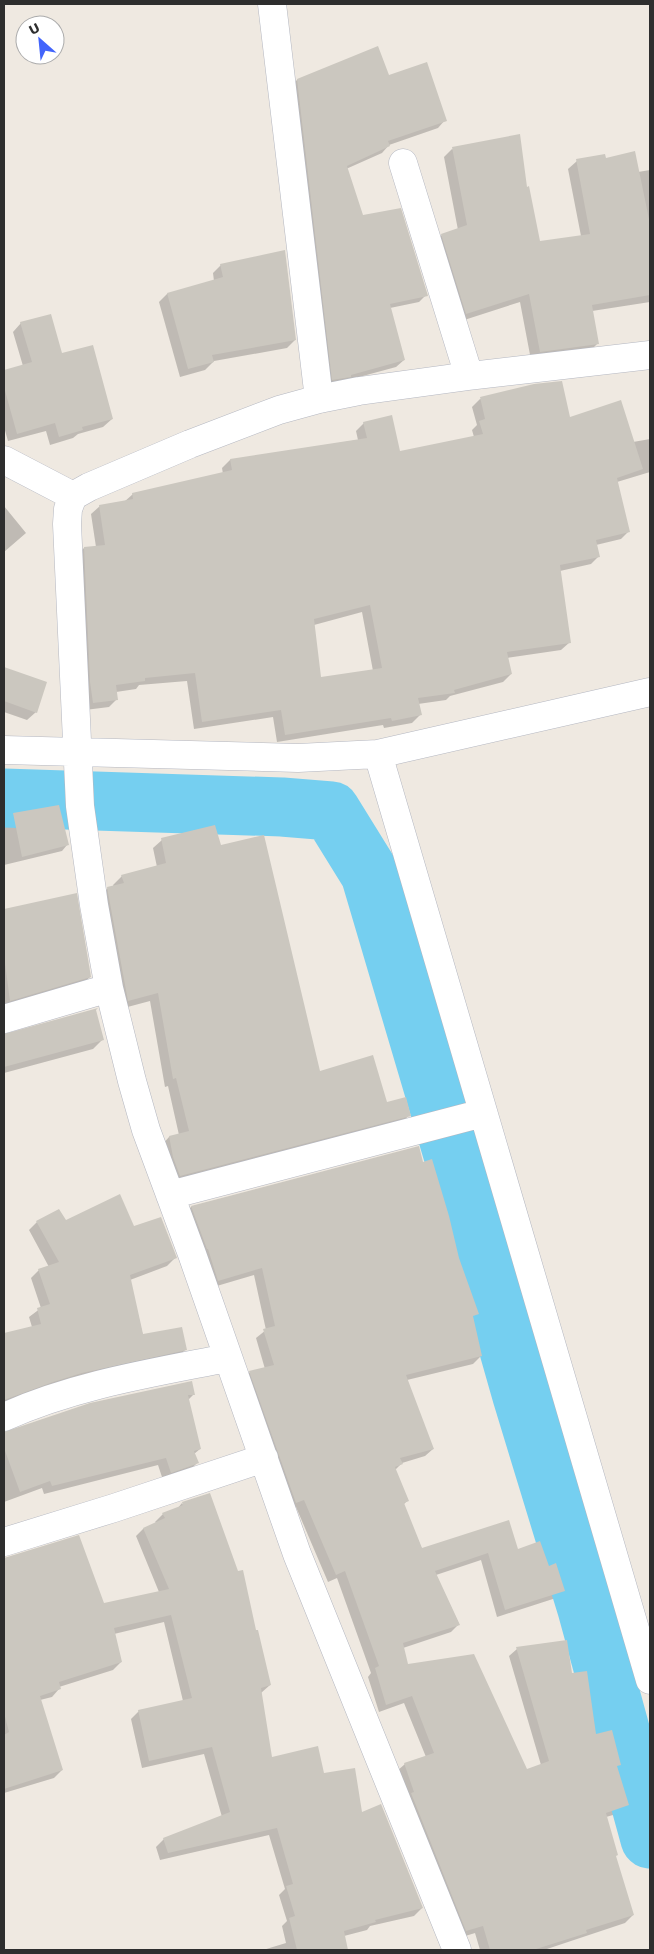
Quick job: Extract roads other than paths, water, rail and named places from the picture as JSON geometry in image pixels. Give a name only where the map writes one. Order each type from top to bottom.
[{"type":"street","points":[[272,4],[319,399]]},
{"type":"street","points":[[403,163],[469,376]]},
{"type":"street","points":[[457,1950],[297,1554],[146,1130],[132,1081],[109,988],[94,905],[80,806],[67,524],[68,508],[73,496],[96,483],[279,410],[319,399],[359,391],[469,376],[650,355]]},
{"type":"street","points":[[4,460],[73,496]]},
{"type":"street","points":[[4,750],[79,763],[298,758],[378,754],[650,692]]},
{"type":"street","points":[[378,754],[478,1114],[650,1680]]},
{"type":"street","points":[[4,1019],[109,988]]},
{"type":"street","points":[[170,1195],[478,1114]]},
{"type":"street","points":[[4,1417],[61,1395],[136,1376],[227,1358]]},
{"type":"street","points":[[4,1542],[264,1458]]},
{"type":"waterway","points":[[4,798],[282,807],[331,811],[370,874],[522,1396],[587,1609],[650,1839]]}]
